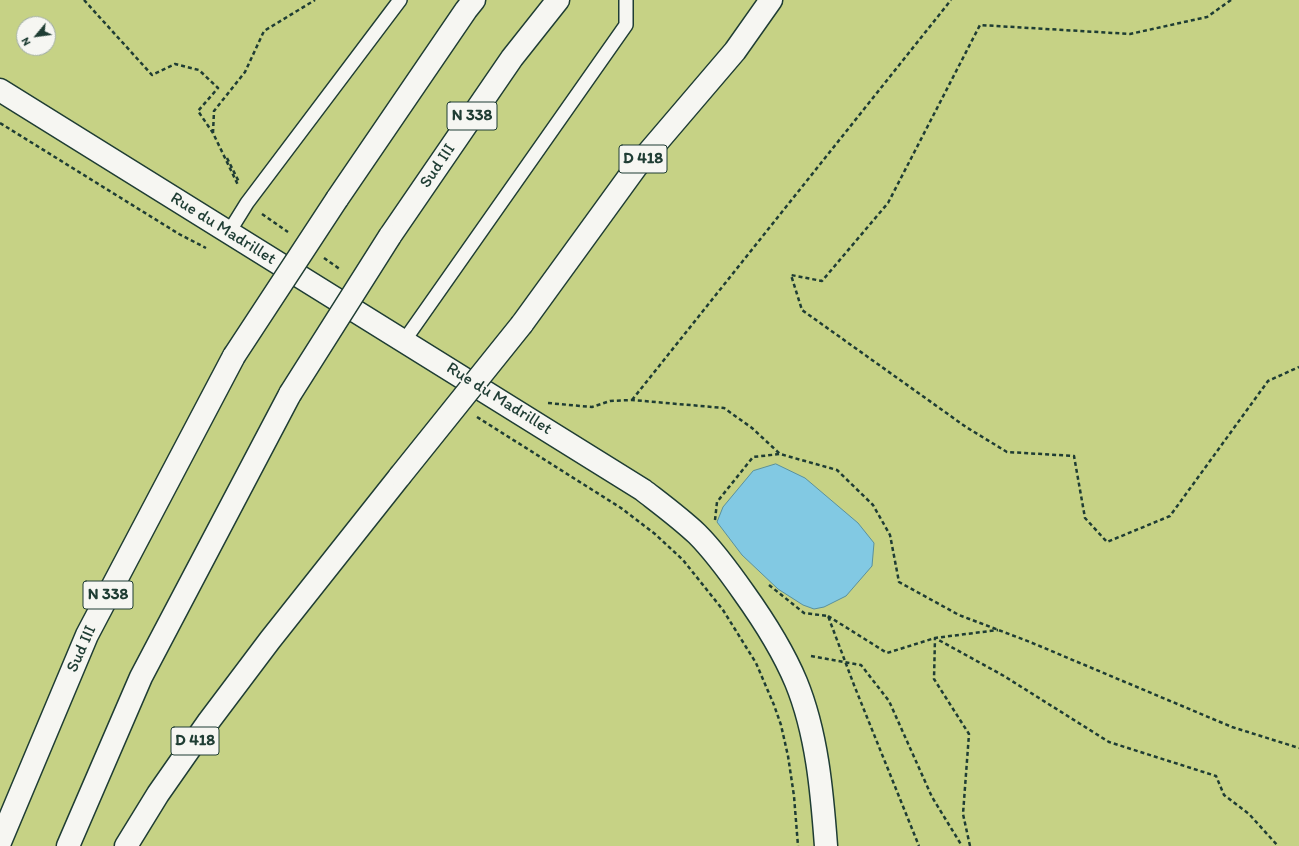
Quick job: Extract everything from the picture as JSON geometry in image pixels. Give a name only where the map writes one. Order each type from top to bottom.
[{"type":"main road","name":"Sud III","points":[[68,846],[141,677],[290,394],[390,236],[512,58],[558,0]]},
{"type":"main road","name":"D 418","points":[[126,846],[158,794],[209,721],[270,640],[522,324],[636,167],[735,51],[771,0]]},
{"type":"main road","name":"Sud III","points":[[0,842],[87,635],[234,356],[337,199],[471,3]]},
{"type":"main road","name":"Rue du Madrillet","points":[[0,90],[643,490],[697,534],[734,578],[773,636],[796,682],[815,746],[826,846]]},
{"type":"lane","points":[[229,232],[247,203],[400,0]]},
{"type":"lane","points":[[404,340],[626,25],[626,0]]},
{"type":"path","points":[[247,203],[236,174],[213,133],[214,111],[245,72],[264,31],[315,0]]},
{"type":"path","points":[[632,400],[952,0]]},
{"type":"path","points":[[1231,0],[1207,17],[1130,34],[980,25],[888,203],[822,281],[791,275],[802,310],[966,427],[1007,452],[1074,456],[1085,518],[1107,542],[1170,516],[1268,381],[1299,367]]},
{"type":"path","points":[[547,402],[592,407],[610,401],[632,400],[724,408],[752,428],[780,454]]},
{"type":"path","points":[[715,521],[717,502],[753,457],[780,454],[838,470],[873,505],[890,535],[899,582],[959,615],[1232,727],[1299,748]]},
{"type":"path","points":[[828,616],[887,652],[935,638],[998,630]]},
{"type":"path","points":[[935,638],[934,679],[969,734],[963,814],[970,846]]},
{"type":"path","points":[[935,638],[1004,676],[1109,742],[1216,776],[1224,795],[1249,814],[1278,846]]},
{"type":"path","points":[[846,662],[860,665],[889,701],[932,797],[962,846]]},
{"type":"green space","points":[[0,0],[1299,0],[1299,846],[0,846]]},
{"type":"water","points":[[776,464],[805,478],[858,523],[874,543],[872,566],[846,596],[824,607],[814,609],[803,605],[778,589],[742,555],[717,522],[723,507],[753,471]]}]
